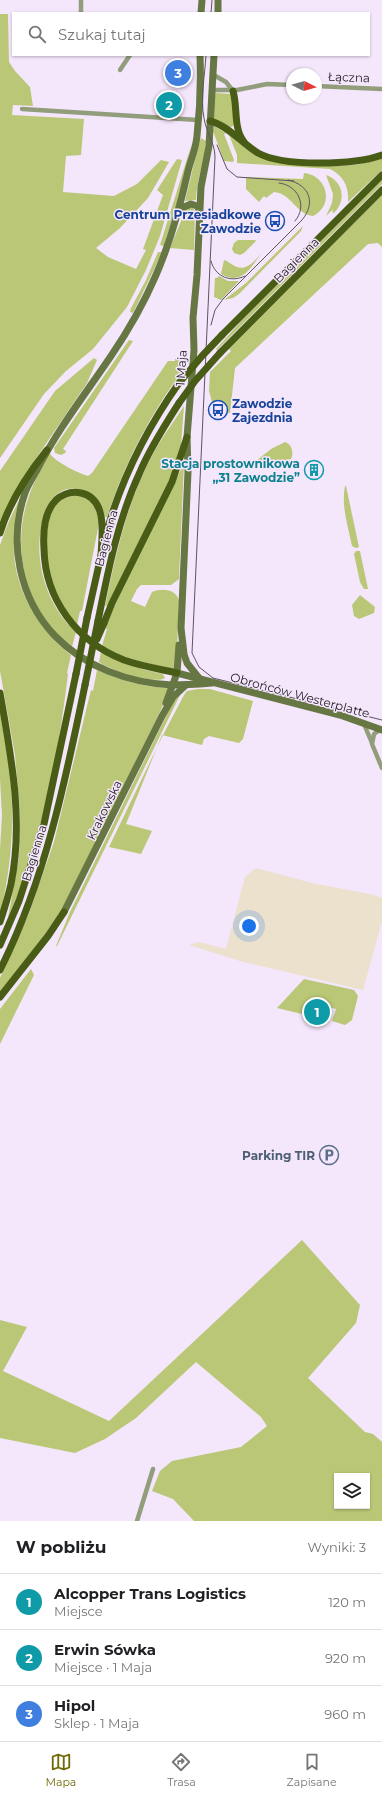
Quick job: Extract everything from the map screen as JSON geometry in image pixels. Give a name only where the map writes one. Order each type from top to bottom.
[{"type":"main road","points":[[233,91],[236,104],[237,126],[241,139],[246,144]]},
{"type":"main road","points":[[210,121],[220,125],[268,158],[347,163],[382,155]]},
{"type":"main road","name":"Bagienna","points":[[0,945],[19,901],[42,831],[54,782],[101,556],[116,502],[131,466],[148,432],[180,384],[202,356],[382,175]]},
{"type":"main road","name":"Bagienna","points":[[0,970],[25,917],[48,847],[64,785],[90,656],[101,622],[113,551],[126,507],[148,455],[179,403],[195,381],[220,353],[382,190]]},
{"type":"main road","points":[[101,622],[112,603],[172,482],[187,437]]},
{"type":"main road","points":[[0,533],[14,500],[33,468],[47,450]]},
{"type":"main road","points":[[101,556],[102,518],[96,503],[84,494],[69,493],[55,501],[44,527],[43,539],[47,575],[60,608],[77,629],[88,639],[110,654],[124,660],[177,673]]},
{"type":"main road","points":[[0,693],[14,773],[17,818],[11,884],[0,922]]},
{"type":"main road","points":[[0,997],[48,936],[64,912]]},
{"type":"street","points":[[81,0],[81,12]]},
{"type":"street","points":[[202,0],[202,12]]},
{"type":"street","points":[[218,0],[218,12]]},
{"type":"street","points":[[120,70],[129,56]]},
{"type":"street","points":[[47,450],[116,350],[138,311],[163,259],[177,216],[196,142],[200,56]]},
{"type":"street","name":"1 Maja","points":[[199,678],[187,663],[184,654],[181,628],[188,472],[187,437],[194,350],[193,318],[198,268],[201,187],[209,146],[214,56]]},
{"type":"street","points":[[212,74],[226,82],[233,91]]},
{"type":"street","points":[[211,90],[233,91],[267,84],[286,85]]},
{"type":"street","name":"Łączna","points":[[322,86],[382,89]]},
{"type":"street","points":[[22,109],[210,121]]},
{"type":"street","points":[[177,216],[184,207],[191,204],[197,206],[200,210]]},
{"type":"street","name":"Obrońców Westerplatte","points":[[47,450],[26,492],[20,512],[17,541],[19,564],[26,590],[41,618],[59,640],[82,658],[105,670],[137,680],[173,685],[212,683]]},
{"type":"street","name":"Krakowska","points":[[162,716],[177,673],[181,628]]},
{"type":"street","name":"Obrońców Westerplatte","points":[[177,673],[340,715],[381,729]]},
{"type":"street","name":"Krakowska","points":[[64,912],[162,716],[173,697],[186,684]]},
{"type":"street","points":[[364,724],[382,768]]},
{"type":"street","points":[[372,744],[374,734],[381,729]]},
{"type":"street","points":[[137,1521],[153,1469]]},
{"type":"shaded area","points":[[256,868],[312,883],[374,895],[382,898],[382,921],[363,990],[240,961],[189,945],[199,942],[226,949],[245,877]]},
{"type":"green space","points":[[0,14],[8,14],[9,62],[30,87],[33,106],[13,105],[12,115],[84,119],[81,155],[66,156],[63,192],[114,196],[137,184],[161,160],[169,162],[148,198],[120,228],[96,248],[108,257],[136,269],[146,250],[143,249],[163,195],[157,190],[177,159],[182,160],[160,236],[146,270],[127,307],[93,349],[66,371],[44,394],[0,458]]},
{"type":"green space","points":[[214,94],[231,94],[235,124],[229,129],[214,120]]},
{"type":"green space","points":[[214,126],[226,133],[224,134],[234,160],[233,162],[224,161],[213,131]]},
{"type":"green space","points":[[229,135],[247,149],[275,162],[344,166],[361,164],[382,158],[382,170],[348,202],[348,192],[345,182],[339,175],[330,169],[237,163],[237,155]]},
{"type":"green space","points":[[201,138],[206,141],[196,200],[185,201],[197,151]]},
{"type":"green space","points":[[192,143],[178,200],[164,246],[160,245]]},
{"type":"green space","points":[[304,173],[312,175],[318,179],[323,185],[325,191],[326,198],[324,205],[320,211],[313,216],[307,215],[280,193],[274,192],[266,198],[264,196],[259,202],[246,189],[246,177],[303,179]]},
{"type":"green space","points":[[326,175],[332,178],[339,186],[342,197],[338,208],[334,213],[332,212],[334,210],[326,216],[332,203],[333,194]]},
{"type":"green space","points":[[382,180],[382,184],[217,350],[216,349],[244,318]]},
{"type":"green space","points":[[382,195],[382,247],[378,243],[368,244],[235,368],[230,413],[226,412],[227,410],[214,401],[212,402],[209,391],[210,372],[231,351],[229,349]]},
{"type":"green space","points":[[192,207],[195,211],[194,250],[170,248],[186,209]]},
{"type":"green space","points":[[303,226],[301,231],[239,294],[233,298],[224,300],[246,283]]},
{"type":"green space","points":[[238,240],[256,241],[240,255],[234,253],[232,249],[234,243]]},
{"type":"green space","points":[[263,251],[251,268],[241,276],[235,278],[221,274],[224,260],[241,268],[252,263]]},
{"type":"green space","points":[[158,252],[162,252],[133,313],[130,312],[146,280]]},
{"type":"green space","points":[[219,276],[228,281],[239,281],[221,300],[214,297],[215,278]]},
{"type":"green space","points":[[129,340],[133,341],[63,449],[66,451],[65,453],[61,455],[55,453],[54,448]]},
{"type":"green space","points":[[94,358],[97,360],[87,383],[22,479],[0,523],[0,471],[55,391]]},
{"type":"green space","points":[[175,359],[185,361],[186,366],[161,401],[140,438],[122,477],[107,517],[105,517],[98,501],[84,491],[76,489],[67,489],[59,492],[50,501],[45,511],[40,534],[39,549],[41,565],[49,595],[57,609],[76,632],[72,647],[44,618],[34,600],[27,582],[21,542],[23,522],[29,496],[49,452],[60,463],[72,469],[88,476],[92,473],[168,361],[175,361]]},
{"type":"green space","points":[[184,406],[181,445],[170,479],[107,606],[105,606],[123,528],[136,490],[156,448]]},
{"type":"green space","points":[[285,442],[292,449],[291,459],[246,469],[271,449]]},
{"type":"green space","points":[[184,463],[179,579],[171,585],[141,585],[137,589],[131,601],[145,607],[152,592],[160,590],[168,590],[177,596],[179,600],[177,651],[174,669],[128,658],[102,646],[107,629],[105,628],[111,613]]},
{"type":"green space","points":[[345,486],[359,547],[356,548],[352,546],[346,516],[344,501]]},
{"type":"green space","points":[[76,495],[90,501],[93,504],[97,512],[99,523],[82,611],[80,611],[77,625],[61,602],[52,583],[47,560],[49,518],[52,510],[61,500]]},
{"type":"green space","points":[[20,498],[14,544],[17,576],[29,606],[38,620],[59,645],[71,655],[67,673],[64,705],[54,767],[47,798],[30,859],[8,918],[19,857],[20,811],[15,755],[0,671],[0,545]]},
{"type":"green space","points":[[356,551],[360,551],[368,589],[364,589],[360,582],[354,554]]},
{"type":"green space","points":[[360,595],[375,607],[374,613],[359,619],[354,616],[352,605]]},
{"type":"green space","points":[[101,652],[145,670],[163,674],[165,678],[151,680],[132,676],[112,669],[99,662]]},
{"type":"green space","points":[[97,670],[132,682],[169,688],[170,690],[64,906],[43,937],[0,992],[0,978],[29,913],[54,842],[91,690],[93,691]]},
{"type":"green space","points":[[210,689],[253,701],[243,739],[239,743],[209,736],[204,739],[202,745],[163,735],[187,691]]},
{"type":"green space","points":[[182,691],[56,946],[70,912],[175,698]]},
{"type":"green space","points":[[0,712],[9,767],[12,828],[7,880],[0,915],[0,849],[2,816],[0,779]]},
{"type":"green space","points":[[157,748],[126,824],[152,831],[141,854],[109,847]]},
{"type":"green space","points":[[31,969],[34,975],[0,1044],[0,1009]]},
{"type":"green space","points":[[304,979],[354,990],[358,996],[352,1020],[345,1025],[332,1021],[336,1009],[306,1001],[302,1014],[277,1008]]},
{"type":"green space","points":[[302,1240],[360,1305],[356,1323],[308,1378],[365,1432],[373,1434],[382,1442],[382,1521],[194,1521],[173,1499],[152,1491],[160,1471],[172,1461],[241,1447],[267,1426],[261,1417],[196,1362],[136,1418],[105,1439],[75,1453],[0,1438],[0,1320],[27,1327],[3,1371],[109,1421]]},
{"type":"tram line","points":[[211,12],[212,0]]},
{"type":"tram line","points":[[206,56],[203,110],[205,123],[214,147],[215,157],[192,653],[199,667],[213,678],[382,720]]},
{"type":"tram line","points":[[217,145],[227,169],[237,177],[294,181]]},
{"type":"tram line","points":[[211,325],[215,310],[223,299],[302,220],[306,214],[310,201],[306,190],[295,182],[288,180]]},
{"type":"tram line","points":[[279,183],[291,188],[299,197],[301,209],[295,221]]},
{"type":"tram line","points":[[211,261],[216,271],[224,277],[234,279],[245,276]]},
{"type":"place","name":"Hipol","points":[[178,73]]},
{"type":"place","name":"Erwin Sówka","points":[[169,105]]},
{"type":"place","name":"Centrum Przesiadkowe Zawodzie","points":[[275,221]]},
{"type":"place","name":"Zawodzie Zajezdnia","points":[[218,410]]},
{"type":"place","name":"Stacja prostownikowa „31 Zawodzie”","points":[[314,470]]},
{"type":"place","name":"Alcopper Trans Logistics","points":[[317,1012]]},
{"type":"place","name":"Parking TIR","points":[[329,1155]]}]
